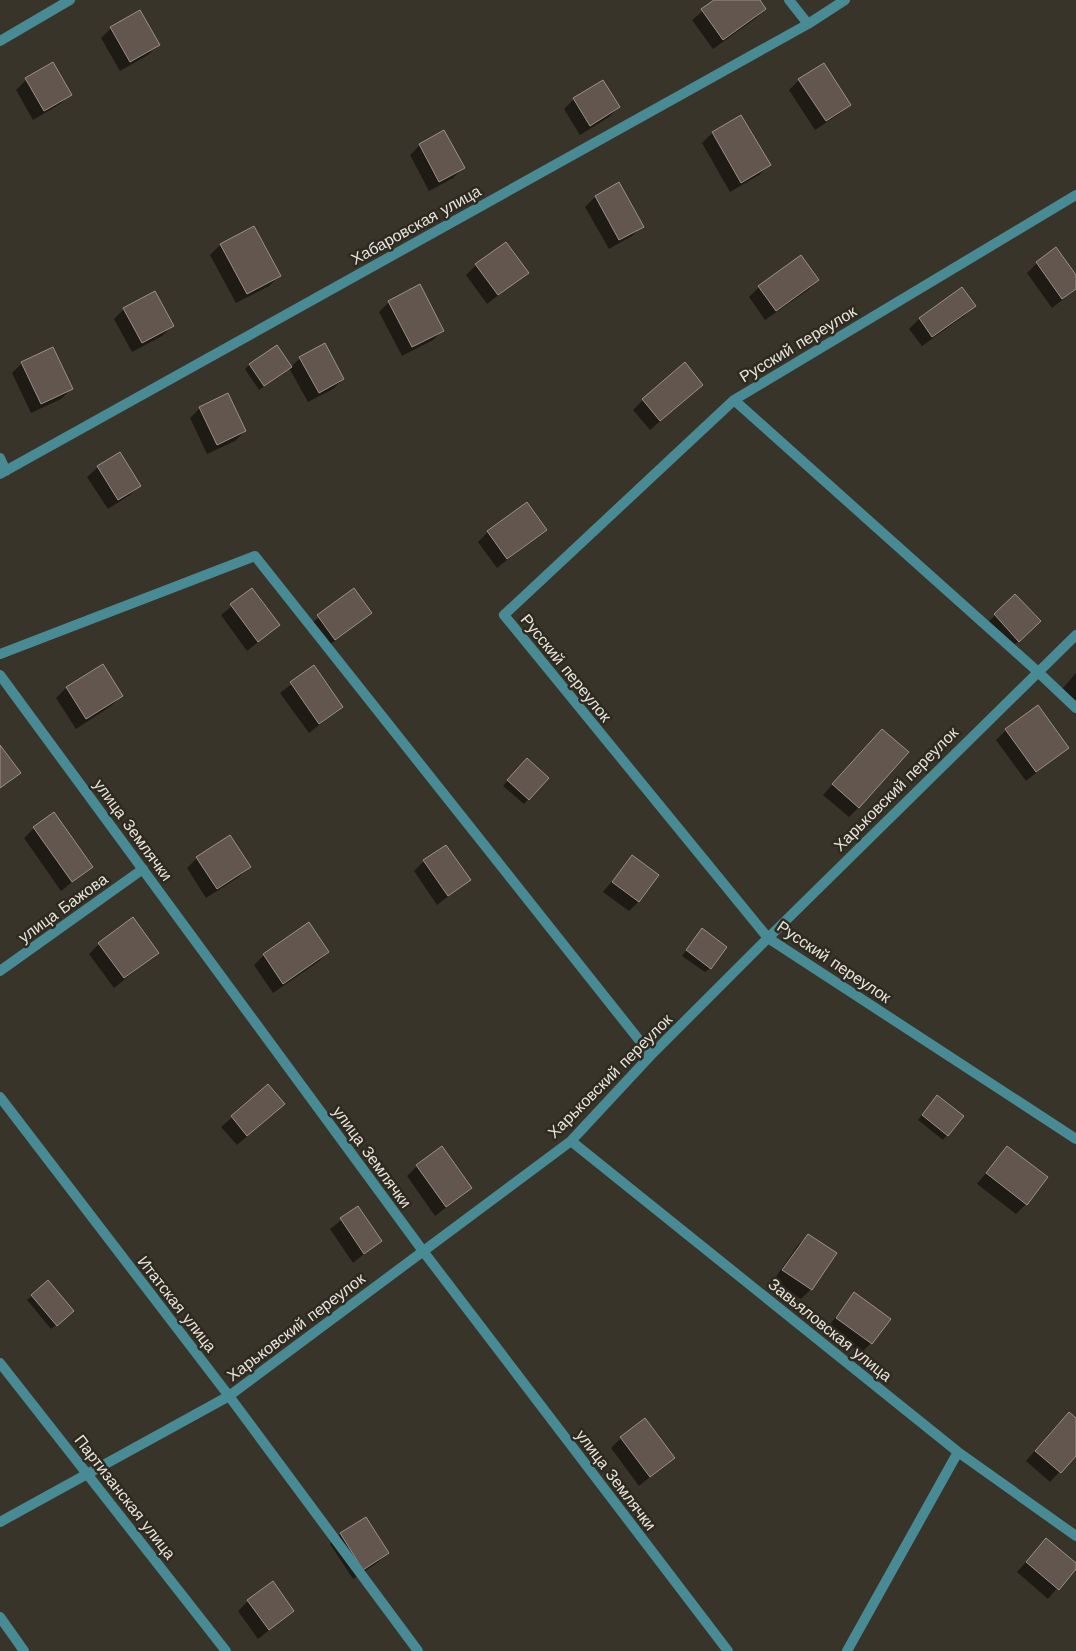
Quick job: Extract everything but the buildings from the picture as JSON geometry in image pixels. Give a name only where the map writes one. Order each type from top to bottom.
[{"type":"street","points":[[0,41],[70,0]]},
{"type":"street","points":[[789,0],[808,24]]},
{"type":"street","name":"Хабаровская улица","points":[[3,473],[808,24],[845,0]]},
{"type":"street","name":"Русский переулок","points":[[1075,1135],[768,938],[504,615],[734,400],[1076,195]]},
{"type":"street","points":[[734,400],[1038,671],[1076,708]]},
{"type":"street","points":[[0,458],[3,473]]},
{"type":"street","points":[[0,654],[255,556],[651,1055]]},
{"type":"street","name":"Харьковский переулок","points":[[0,1522],[229,1396],[571,1141],[651,1055],[1076,635]]},
{"type":"street","name":"улица Землячки","points":[[0,675],[422,1251],[728,1651]]},
{"type":"street","name":"улица Бажова","points":[[0,971],[143,869]]},
{"type":"street","name":"Итатская улица","points":[[0,1098],[229,1396],[418,1651]]},
{"type":"street","name":"Завьяловская улица","points":[[571,1141],[958,1452],[1076,1536]]},
{"type":"street","name":"Партизанская улица","points":[[0,1363],[226,1651]]},
{"type":"street","points":[[847,1651],[958,1452]]},
{"type":"street","points":[[0,1617],[24,1651]]}]
